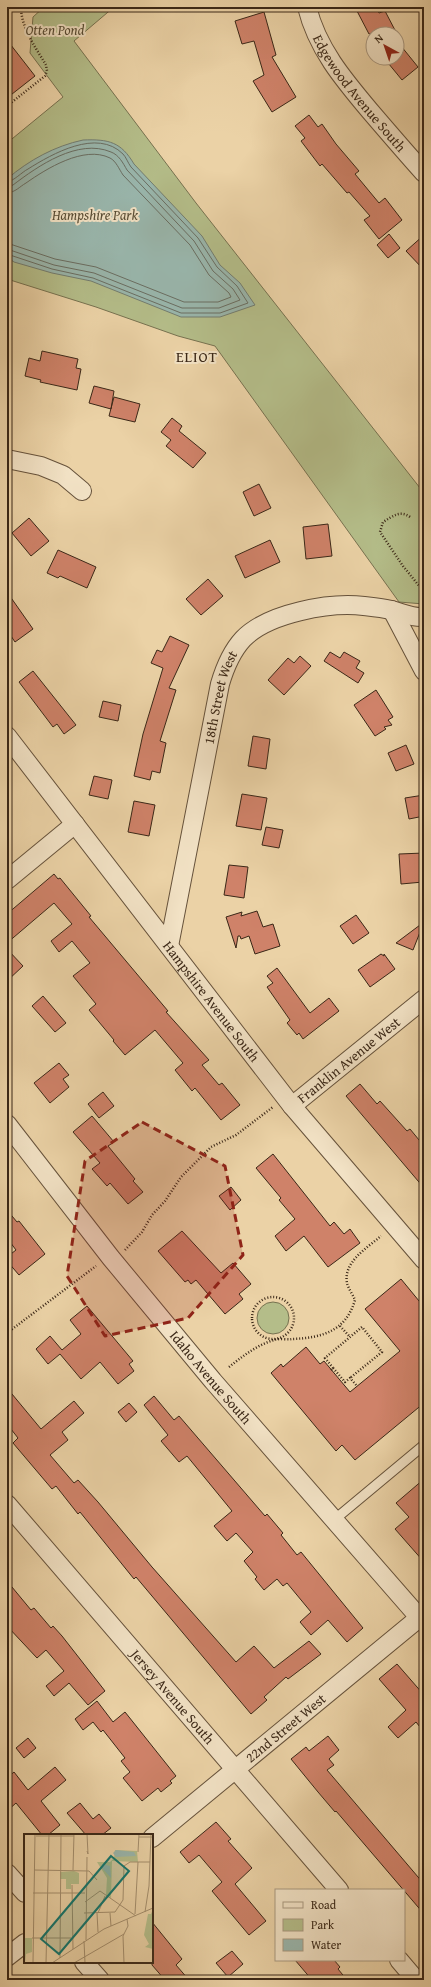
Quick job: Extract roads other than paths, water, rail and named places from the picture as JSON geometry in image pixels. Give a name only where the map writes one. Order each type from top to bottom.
[{"type":"street","name":"Edgewood Avenue South","points":[[307,7],[311,22],[328,58],[344,81],[424,173]]},
{"type":"street","points":[[7,459],[41,466],[63,475],[82,491]]},
{"type":"street","name":"18th Street West","points":[[169,946],[220,684],[232,653],[244,638],[261,625],[282,617],[343,604],[392,610],[416,618],[424,617]]},
{"type":"street","points":[[392,610],[424,671]]},
{"type":"street","name":"Hampshire Avenue South","points":[[7,736],[292,1106],[424,1260]]},
{"type":"street","points":[[7,880],[75,824]]},
{"type":"street","name":"Franklin Avenue West","points":[[292,1106],[424,999]]},
{"type":"street","name":"Idaho Avenue South","points":[[7,1124],[112,1258],[213,1380],[422,1621]]},
{"type":"street","name":"Jersey Avenue South","points":[[7,1504],[338,1889]]},
{"type":"street","name":"22nd Street West","points":[[153,1837],[235,1769],[422,1621]]},
{"type":"street","points":[[7,1873],[24,1893]]},
{"type":"street","points":[[7,1957],[24,1944]]},
{"type":"street","points":[[400,1961],[416,1980]]},
{"type":"street","points":[[85,1963],[100,1980]]},
{"type":"lane","points":[[334,1520],[424,1444]]},
{"type":"water","points":[[83,140],[107,141],[119,146],[202,236],[220,265],[240,283],[255,305],[220,317],[181,317],[91,281],[52,273],[14,262],[7,257],[7,179],[33,160],[52,150]]},
{"type":"district","name":"ELIOT","points":[[197,357]]},
{"type":"park label","name":"Otten Pond","points":[[55,30]]},
{"type":"park label","name":"Hampshire Park","points":[[95,215]]}]
